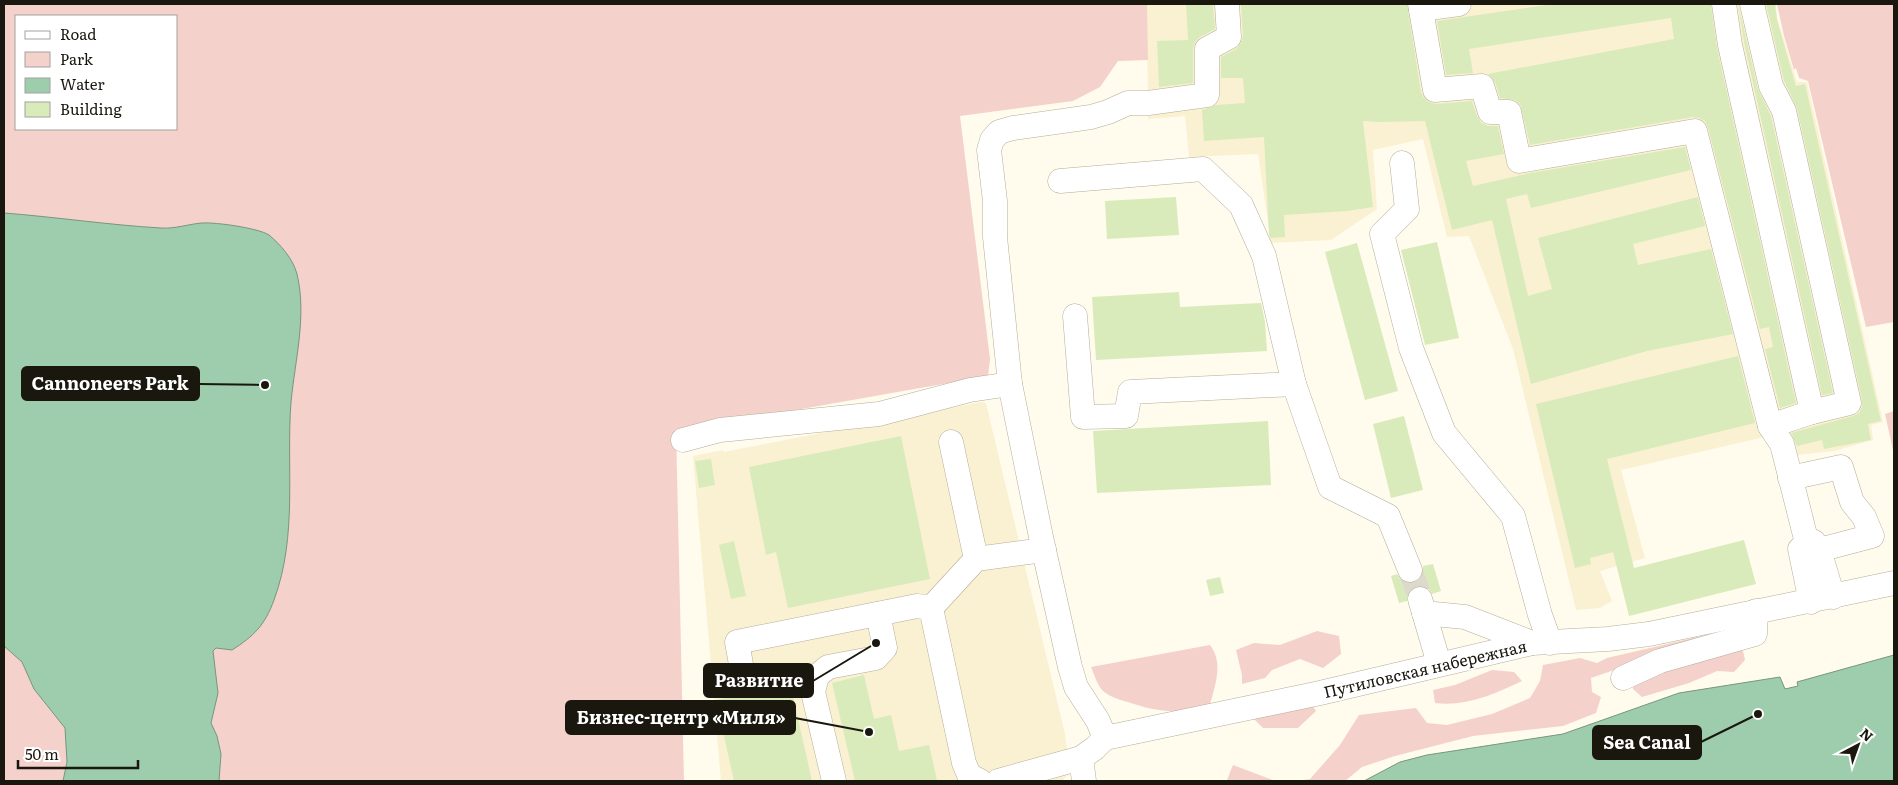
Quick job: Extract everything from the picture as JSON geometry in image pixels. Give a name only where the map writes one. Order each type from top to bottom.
[{"type":"street","points":[[998,781],[1081,758],[1105,738],[1098,721],[1089,710],[1074,680],[1044,550],[1010,384],[995,237],[995,201],[989,150],[992,140],[999,132],[1013,128],[1091,117],[1128,103],[1148,103],[1207,95],[1206,49],[1229,38],[1227,4]]},
{"type":"street","points":[[1459,4],[1420,7],[1435,90],[1482,86],[1490,112],[1509,112],[1519,161],[1695,131],[1770,426],[1782,444],[1790,478],[1813,547],[1822,599]]},
{"type":"street","points":[[1724,4],[1730,45],[1812,412]]},
{"type":"street","points":[[1752,4],[1771,86],[1784,111],[1849,403],[1812,412],[1770,426]]},
{"type":"street","points":[[1402,163],[1407,209],[1382,234],[1411,348],[1444,434],[1514,516],[1540,615],[1541,643],[1465,617],[1422,605],[1439,664]]},
{"type":"street","points":[[1060,181],[1203,169],[1241,205],[1264,256],[1294,384],[1330,487],[1388,516],[1410,570]]},
{"type":"street","points":[[1075,316],[1083,416],[1126,416],[1130,392],[1294,384]]},
{"type":"street","points":[[683,440],[720,430],[879,414],[970,390],[1010,384]]},
{"type":"street","points":[[951,442],[976,559]]},
{"type":"street","points":[[1790,478],[1841,467],[1852,502],[1864,517],[1872,536],[1813,547]]},
{"type":"street","points":[[931,608],[976,559],[1044,550]]},
{"type":"street","name":"Путиловская набережная","points":[[1105,738],[1320,693],[1439,664],[1541,643],[1608,639],[1648,634],[1894,583]]},
{"type":"street","points":[[742,670],[737,642],[917,606],[931,608]]},
{"type":"street","points":[[931,608],[964,763],[970,775],[980,781]]},
{"type":"street","points":[[1623,678],[1660,661],[1755,634],[1756,611]]},
{"type":"street","points":[[834,781],[813,692],[817,676],[828,667],[876,658],[885,648],[878,614]]},
{"type":"street","points":[[1081,758],[1084,781]]},
{"type":"shaded area","points":[[1147,4],[1776,4],[1777,17],[1797,82],[1807,82],[1883,422],[1871,425],[1873,440],[1834,451],[1796,455],[1787,432],[1621,470],[1645,558],[1600,571],[1612,601],[1600,608],[1576,610],[1513,349],[1469,236],[1447,237],[1423,139],[1373,150],[1377,209],[1331,240],[1269,243],[1269,229],[1258,154],[1189,157],[1185,116],[1148,119]]},
{"type":"shaded area","points":[[981,402],[986,403],[1065,734],[1070,772],[1062,781],[721,781],[693,456],[723,450],[724,452]]},
{"type":"green space","points":[[4,4],[1147,4],[1148,60],[1118,61],[1100,87],[1073,101],[960,116],[990,359],[988,376],[762,416],[676,429],[684,781],[4,781]]},
{"type":"green space","points":[[1777,4],[1894,4],[1894,322],[1866,327],[1808,81],[1799,78],[1796,68],[1794,70]]},
{"type":"green space","points":[[1894,411],[1894,455],[1885,414]]},
{"type":"green space","points":[[1317,631],[1339,636],[1341,654],[1323,668],[1300,659],[1272,670],[1265,678],[1242,684],[1242,675],[1236,650],[1254,643],[1280,645]]},
{"type":"green space","points":[[1697,637],[1694,646],[1652,657],[1591,678],[1592,692],[1601,697],[1596,713],[1563,726],[1473,736],[1395,756],[1362,767],[1345,781],[1296,781],[1310,779],[1340,745],[1359,715],[1416,708],[1427,723],[1447,725],[1492,714],[1530,698],[1540,681],[1543,665],[1580,658],[1597,663],[1607,658]]},
{"type":"green space","points":[[1210,645],[1217,659],[1216,682],[1210,705],[1200,708],[1179,711],[1159,710],[1112,697],[1101,689],[1091,667]]},
{"type":"green space","points":[[1729,648],[1743,651],[1745,660],[1734,672],[1717,671],[1689,683],[1642,697],[1633,689],[1633,680]]},
{"type":"green space","points":[[1492,670],[1514,672],[1522,681],[1491,695],[1469,701],[1446,704],[1435,703],[1433,690],[1455,685]]},
{"type":"green space","points":[[1310,701],[1316,711],[1298,728],[1263,728],[1248,713]]},
{"type":"green space","points":[[1233,765],[1275,781],[1229,781],[1227,780]]},
{"type":"water","points":[[4,213],[161,228],[208,223],[246,228],[269,235],[286,253],[295,268],[300,290],[301,322],[291,402],[290,501],[286,551],[274,600],[263,623],[253,635],[232,650],[216,648],[213,651],[218,693],[211,723],[217,736],[221,754],[219,781],[63,781],[67,762],[65,728],[34,689],[22,662],[4,646]]},
{"type":"water","points":[[1894,655],[1894,781],[1364,781],[1400,762],[1427,755],[1563,734],[1679,693],[1780,677],[1785,689],[1798,686],[1797,682]]},
{"type":"building","points":[[1186,4],[1213,4],[1215,29],[1195,42],[1193,49],[1193,83],[1159,87],[1157,41],[1188,40]]},
{"type":"building","points":[[1241,4],[1407,4],[1421,92],[1424,98],[1436,104],[1472,101],[1481,123],[1489,126],[1498,126],[1504,154],[1466,161],[1473,186],[1530,173],[1685,147],[1691,170],[1531,208],[1527,194],[1506,199],[1528,296],[1552,289],[1538,238],[1698,197],[1705,226],[1633,244],[1638,265],[1711,249],[1733,334],[1647,351],[1531,384],[1492,220],[1452,230],[1425,121],[1363,121],[1373,207],[1347,211],[1284,215],[1285,237],[1271,238],[1269,235],[1264,137],[1204,141],[1202,110],[1216,105],[1245,103],[1243,78],[1221,78],[1221,57],[1236,49],[1241,43],[1243,36]]},
{"type":"building","points":[[1554,4],[1711,4],[1717,48],[1796,403],[1780,408],[1765,349],[1773,347],[1769,327],[1760,329],[1705,121],[1693,117],[1530,145],[1520,104],[1515,100],[1500,98],[1495,82],[1488,74],[1674,39],[1671,18],[1469,49],[1473,73],[1446,75],[1437,21]]},
{"type":"building","points":[[1738,4],[1758,89],[1771,116],[1833,393],[1822,395],[1744,42]]},
{"type":"building","points":[[1766,4],[1775,4],[1777,20],[1796,86],[1805,84],[1881,421],[1868,424],[1871,440],[1824,449],[1822,440],[1797,446],[1791,433],[1853,416],[1859,413],[1862,407],[1862,400],[1797,108],[1784,81]]},
{"type":"building","points":[[1176,197],[1179,235],[1107,239],[1105,201]]},
{"type":"building","points":[[1437,242],[1459,338],[1425,345],[1401,250]]},
{"type":"building","points":[[1357,243],[1398,391],[1365,400],[1325,252]]},
{"type":"building","points":[[1179,292],[1180,307],[1261,303],[1265,322],[1267,351],[1096,360],[1092,297]]},
{"type":"building","points":[[1738,356],[1755,423],[1607,459],[1634,568],[1744,540],[1756,584],[1629,616],[1613,552],[1590,558],[1591,564],[1575,568],[1536,404]]},
{"type":"building","points":[[1404,416],[1423,490],[1391,498],[1373,424]]},
{"type":"building","points":[[1268,421],[1271,485],[1097,493],[1093,431]]},
{"type":"building","points":[[901,436],[930,579],[788,608],[776,552],[766,555],[749,467]]},
{"type":"building","points":[[711,459],[715,485],[699,488],[695,461]]},
{"type":"building","points":[[734,541],[746,596],[731,599],[719,545]]},
{"type":"building","points":[[1433,564],[1441,591],[1432,594],[1424,586],[1417,586],[1410,590],[1407,595],[1407,601],[1399,603],[1391,576],[1397,574],[1402,581],[1409,584],[1415,583],[1421,578],[1423,566]]},
{"type":"building","points":[[1220,577],[1224,593],[1210,596],[1206,580]]},
{"type":"building","points":[[864,675],[874,719],[891,715],[899,751],[929,745],[937,780],[855,781],[832,683]]},
{"type":"building","points":[[790,683],[812,781],[734,781],[716,700]]},
{"type":"tunnel","points":[[1410,570],[1420,597]]},
{"type":"place","name":"Cannoneers Park","points":[[265,385]]},
{"type":"place","name":"Развитие","points":[[876,643]]},
{"type":"place","name":"Sea Canal","points":[[1758,714]]},
{"type":"place","name":"Бизнес-центр «Миля»","points":[[869,732]]}]
